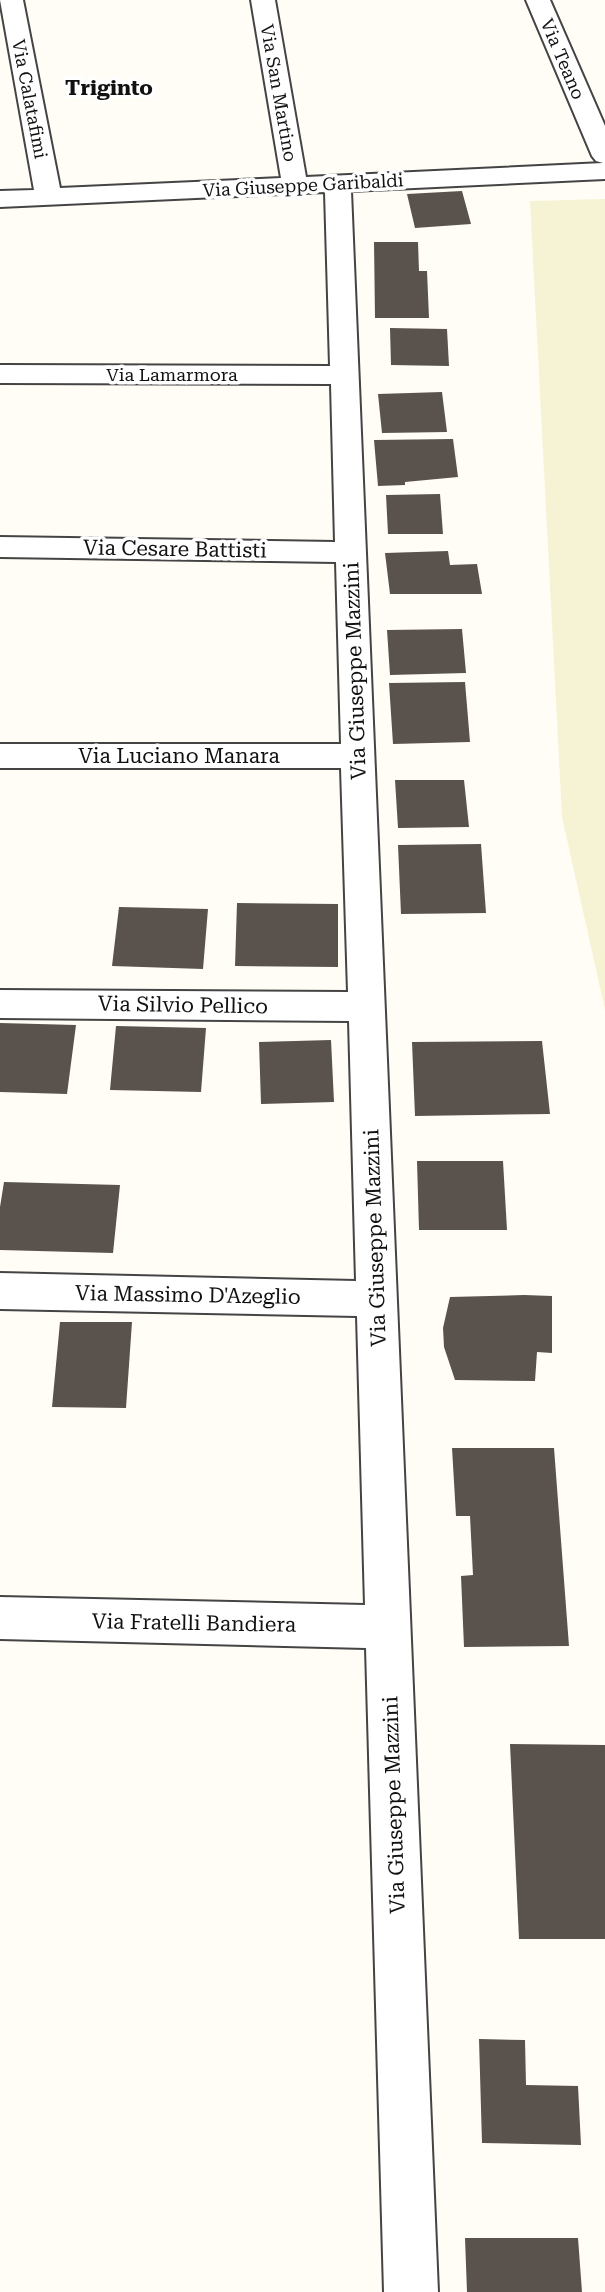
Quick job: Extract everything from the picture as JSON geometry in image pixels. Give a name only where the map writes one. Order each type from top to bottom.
[{"type":"street","name":"Via Calatafimi","points":[[11,0],[49,197]]},
{"type":"street","name":"Via San Martino","points":[[264,0],[295,186]]},
{"type":"street","name":"Via Teano","points":[[538,0],[605,156]]},
{"type":"street","name":"Via Giuseppe Garibaldi","points":[[0,200],[605,171]]},
{"type":"street","name":"Via Giuseppe Mazzini","points":[[338,184],[411,2292]]},
{"type":"street","name":"Via Lamarmora","points":[[0,374],[345,375]]},
{"type":"street","name":"Via Cesare Battisti","points":[[0,547],[351,552]]},
{"type":"street","name":"Via Luciano Manara","points":[[0,757],[358,756]]},
{"type":"street","name":"Via Silvio Pellico","points":[[0,1004],[367,1007]]},
{"type":"street","name":"Via Massimo D'Azeglio","points":[[0,1291],[377,1299]]},
{"type":"street","name":"Via Fratelli Bandiera","points":[[0,1618],[388,1627]]},
{"type":"shaded area","points":[[605,199],[605,1010],[562,817],[530,201]]},
{"type":"building","points":[[462,191],[471,224],[415,228],[407,194]]},
{"type":"building","points":[[374,242],[418,242],[419,271],[427,271],[429,318],[375,318]]},
{"type":"building","points":[[390,328],[447,329],[449,366],[391,365]]},
{"type":"building","points":[[442,392],[447,432],[382,433],[378,394]]},
{"type":"building","points":[[453,439],[458,477],[378,486],[374,440]]},
{"type":"building","points":[[440,494],[443,534],[388,534],[386,495]]},
{"type":"building","points":[[448,551],[450,565],[477,564],[482,594],[390,594],[385,553]]},
{"type":"building","points":[[462,629],[466,673],[390,675],[387,630]]},
{"type":"building","points":[[465,682],[470,742],[393,744],[389,683]]},
{"type":"building","points":[[395,780],[464,780],[469,827],[398,828]]},
{"type":"building","points":[[481,844],[486,913],[401,914],[398,845]]},
{"type":"building","points":[[237,903],[338,904],[338,967],[235,966]]},
{"type":"building","points":[[119,907],[208,909],[203,969],[112,966]]},
{"type":"building","points":[[0,1023],[76,1025],[67,1094],[0,1092]]},
{"type":"building","points":[[116,1026],[206,1028],[201,1092],[110,1090]]},
{"type":"building","points":[[331,1040],[334,1102],[261,1104],[259,1042]]},
{"type":"building","points":[[542,1041],[550,1114],[415,1116],[412,1042]]},
{"type":"building","points":[[417,1161],[503,1161],[507,1230],[419,1230]]},
{"type":"building","points":[[4,1182],[120,1185],[113,1253],[0,1250],[0,1207]]},
{"type":"building","points":[[552,1296],[552,1353],[537,1352],[535,1381],[455,1380],[444,1347],[443,1328],[450,1297]]},
{"type":"building","points":[[60,1322],[132,1322],[126,1408],[52,1407]]},
{"type":"building","points":[[452,1448],[554,1448],[569,1646],[464,1647],[461,1576],[473,1575],[470,1516],[456,1516]]},
{"type":"building","points":[[510,1744],[605,1745],[605,1939],[519,1939]]},
{"type":"building","points":[[479,2039],[525,2040],[526,2085],[578,2086],[581,2145],[482,2143]]},
{"type":"building","points":[[465,2238],[578,2238],[582,2292],[467,2292]]},
{"type":"district","name":"Triginto","points":[[109,88]]}]
